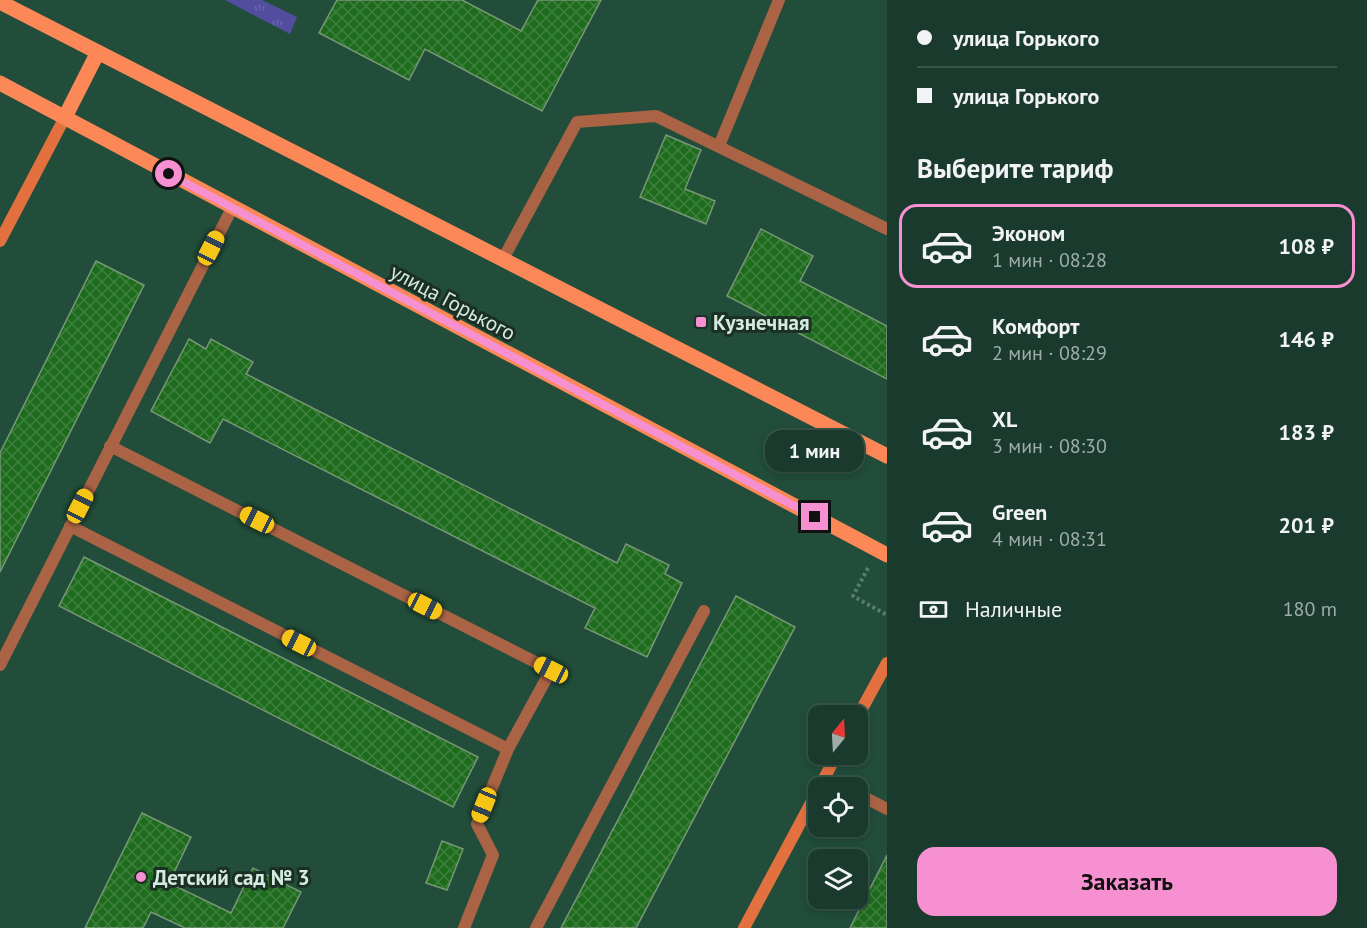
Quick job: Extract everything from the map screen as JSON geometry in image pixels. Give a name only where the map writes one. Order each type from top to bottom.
[{"type":"main road","points":[[0,2],[887,456]]},
{"type":"main road","points":[[65,117],[98,52]]},
{"type":"main road","name":"улица Горького","points":[[0,83],[882,553]]},
{"type":"street","points":[[0,241],[65,117]]},
{"type":"street","points":[[864,705],[887,663]]},
{"type":"street","points":[[744,928],[808,808]]},
{"type":"lane","points":[[719,146],[779,0]]},
{"type":"lane","points":[[502,259],[577,122],[656,116],[887,229]]},
{"type":"lane","points":[[0,665],[231,208]]},
{"type":"lane","points":[[110,446],[551,670],[508,749],[477,824],[493,855],[464,928]]},
{"type":"lane","points":[[70,526],[508,749]]},
{"type":"lane","points":[[536,928],[704,611]]},
{"type":"lane","points":[[868,799],[887,809]]},
{"type":"path","points":[[882,553],[853,596],[887,615]]},
{"type":"green space","points":[[225,0],[262,0],[297,17],[290,34]]},
{"type":"building","points":[[337,0],[462,0],[521,31],[538,0],[601,0],[542,111],[425,49],[409,80],[319,33]]},
{"type":"building","points":[[666,135],[701,150],[685,189],[715,201],[706,224],[640,197]]},
{"type":"building","points":[[761,229],[813,256],[800,281],[887,326],[887,379],[727,296]]},
{"type":"building","points":[[96,261],[144,285],[0,572],[0,453]]},
{"type":"building","points":[[189,339],[206,349],[211,339],[253,362],[246,374],[617,563],[626,544],[669,565],[665,574],[682,583],[647,657],[585,628],[595,608],[223,419],[210,443],[151,411]]},
{"type":"building","points":[[84,557],[478,757],[453,807],[59,606]]},
{"type":"building","points":[[736,596],[795,627],[636,928],[561,928]]},
{"type":"building","points":[[142,813],[191,837],[169,883],[231,913],[253,868],[301,892],[283,928],[185,928],[151,912],[143,928],[85,928]]},
{"type":"building","points":[[442,841],[463,849],[447,890],[426,883]]},
{"type":"building","points":[[887,855],[887,928],[850,928],[860,909],[868,909],[868,892]]},
{"type":"place","name":"Кузнечная","points":[[701,322]]},
{"type":"place","name":"Детский сад № 3","points":[[141,877]]},
{"type":"route","points":[[169,174],[815,517]]}]
